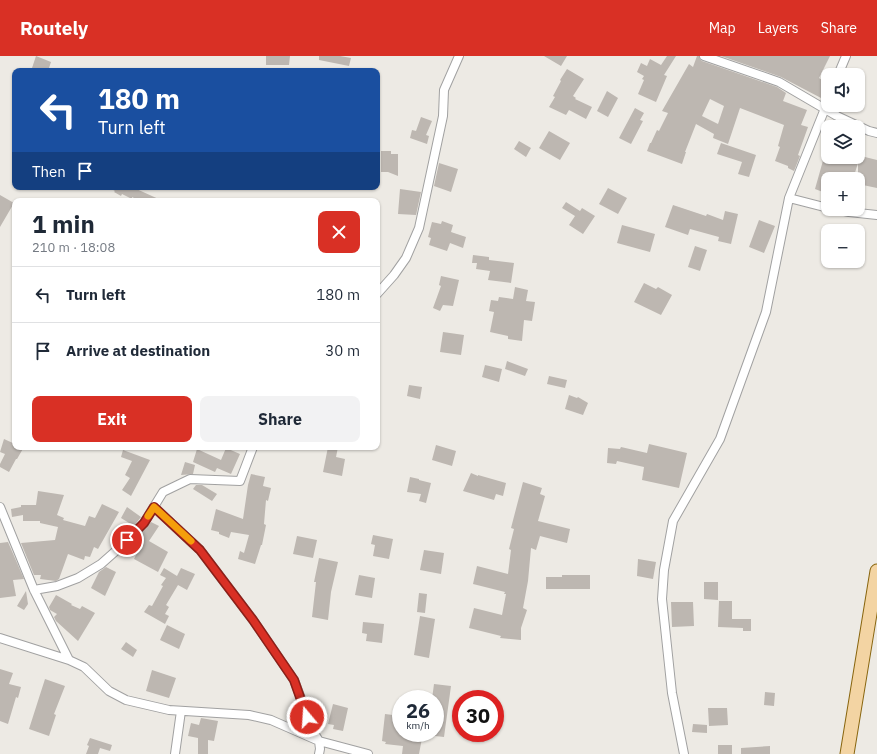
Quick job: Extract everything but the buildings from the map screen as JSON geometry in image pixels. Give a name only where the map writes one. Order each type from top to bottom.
[{"type":"main road","points":[[847,754],[872,625],[877,570]]},
{"type":"street","points":[[380,290],[406,258],[419,228],[443,116],[444,90],[459,56]]},
{"type":"street","points":[[704,56],[779,82],[821,107]]},
{"type":"street","points":[[841,68],[846,56]]},
{"type":"street","points":[[684,754],[672,693],[662,599],[664,570],[673,521],[720,439],[766,312],[789,198],[824,112]]},
{"type":"street","points":[[831,112],[877,133]]},
{"type":"street","points":[[789,198],[821,206]]},
{"type":"street","points":[[865,214],[877,215]]},
{"type":"street","points":[[34,590],[57,586],[78,578],[101,564],[144,523],[163,492],[190,479],[240,481],[252,450]]},
{"type":"street","points":[[0,507],[34,590],[68,660]]},
{"type":"street","points":[[154,507],[200,550],[253,620],[294,680],[305,709],[309,725],[319,740],[319,754]]},
{"type":"street","points":[[0,638],[68,660],[84,667],[110,691],[126,700],[181,711],[249,715],[271,720],[319,740],[368,754]]},
{"type":"street","points":[[175,754],[181,711]]},
{"type":"slow traffic","points":[[148,516],[154,507],[191,541]]},
{"type":"route","points":[[127,540],[144,523],[154,507],[200,550],[253,620],[294,680],[307,717]]}]
